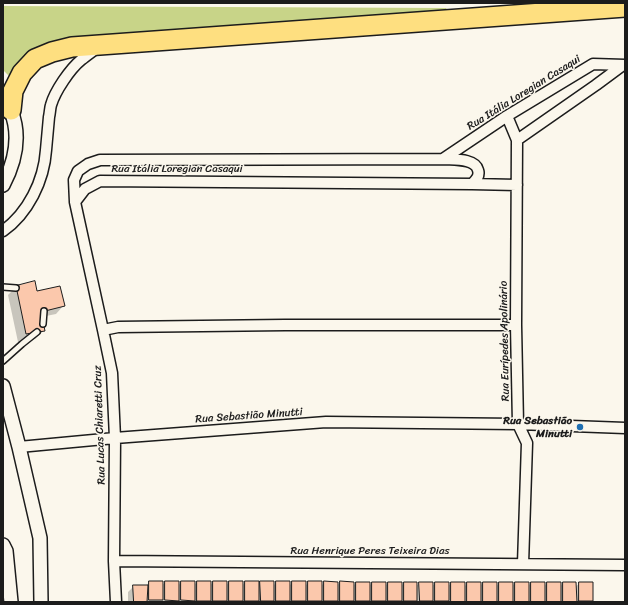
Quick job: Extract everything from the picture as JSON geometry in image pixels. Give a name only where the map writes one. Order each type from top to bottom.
[{"type":"highway","points":[[7,102],[22,74],[35,59],[52,52],[72,47],[625,8]]},
{"type":"street","points":[[3,231],[19,216],[38,186],[46,152],[50,106],[62,83],[80,61],[101,45]]},
{"type":"street","name":"Rua Itália Loregian Casaqui","points":[[443,159],[506,116],[593,64],[624,65]]},
{"type":"street","name":"Rua Itália Loregian Casaqui","points":[[517,140],[624,65]]},
{"type":"street","points":[[3,185],[9,174],[16,148],[15,129],[7,102]]},
{"type":"street","points":[[506,116],[517,140]]},
{"type":"street","name":"Rua Eurípedes Apolinário","points":[[517,140],[516,325],[518,424],[527,443],[523,564]]},
{"type":"street","name":"Rua Itália Loregian Casaqui","points":[[75,202],[74,180],[78,171],[88,164],[100,160],[443,159],[470,161],[476,165],[479,172],[477,179],[472,184]]},
{"type":"street","name":"Rua Itália Loregian Casaqui","points":[[75,202],[85,190],[100,181],[517,185]]},
{"type":"street","name":"Rua Lucas Chiaretti Cruz","points":[[75,202],[112,373],[115,438],[114,561],[116,602]]},
{"type":"street","points":[[103,330],[118,327],[516,325]]},
{"type":"street","points":[[3,386],[40,538],[41,602]]},
{"type":"street","name":"Rua Sebastião Minutti","points":[[19,447],[326,422],[518,424],[625,428]]},
{"type":"street","points":[[3,546],[6,551],[11,602]]},
{"type":"street","name":"Rua Henrique Peres Teixeira Dias","points":[[114,561],[625,565]]},
{"type":"lane","points":[[3,287],[16,288]]},
{"type":"lane","points":[[43,324],[44,311]]},
{"type":"lane","points":[[3,361],[37,332]]},
{"type":"green space","points":[[3,6],[446,8],[449,13],[88,38],[11,78],[3,70]]},
{"type":"building","points":[[35,281],[37,291],[60,286],[65,306],[41,312],[45,331],[26,334],[16,286]]},
{"type":"building","points":[[149,581],[163,581],[163,600],[149,600]]},
{"type":"building","points":[[165,581],[179,581],[179,601],[165,600]]},
{"type":"building","points":[[181,581],[195,581],[195,601],[181,600]]},
{"type":"building","points":[[197,581],[211,581],[211,601],[197,601]]},
{"type":"building","points":[[213,581],[227,581],[227,601],[213,601]]},
{"type":"building","points":[[229,581],[243,581],[243,601],[229,601]]},
{"type":"building","points":[[245,581],[259,581],[259,601],[245,601]]},
{"type":"building","points":[[260,581],[274,581],[274,601],[261,601]]},
{"type":"building","points":[[276,581],[290,581],[290,601],[276,601]]},
{"type":"building","points":[[292,581],[306,581],[306,601],[292,601]]},
{"type":"building","points":[[308,581],[322,581],[322,601],[308,601]]},
{"type":"building","points":[[324,581],[338,582],[338,601],[324,601]]},
{"type":"building","points":[[340,581],[354,582],[354,601],[340,601]]},
{"type":"building","points":[[356,582],[370,582],[370,601],[356,601]]},
{"type":"building","points":[[372,582],[386,582],[386,601],[372,601]]},
{"type":"building","points":[[388,582],[402,582],[402,601],[388,601]]},
{"type":"building","points":[[404,582],[417,582],[417,601],[404,601]]},
{"type":"building","points":[[419,582],[433,582],[433,601],[420,601]]},
{"type":"building","points":[[435,582],[449,582],[449,601],[435,601]]},
{"type":"building","points":[[451,582],[465,582],[465,602],[451,602]]},
{"type":"building","points":[[467,582],[481,582],[481,602],[467,602]]},
{"type":"building","points":[[483,582],[497,582],[497,602],[483,602]]},
{"type":"building","points":[[499,582],[513,582],[513,602],[499,602]]},
{"type":"building","points":[[515,582],[529,582],[529,602],[515,602]]},
{"type":"building","points":[[531,582],[545,582],[545,602],[531,602]]},
{"type":"building","points":[[547,582],[561,582],[561,602],[547,602]]},
{"type":"building","points":[[563,582],[576,582],[577,602],[563,602]]},
{"type":"building","points":[[579,582],[593,582],[593,601],[579,601]]},
{"type":"building","points":[[133,585],[148,585],[147,602],[134,602]]},
{"type":"place","name":"Rua Sebastião Minutti","points":[[580,427]]}]
